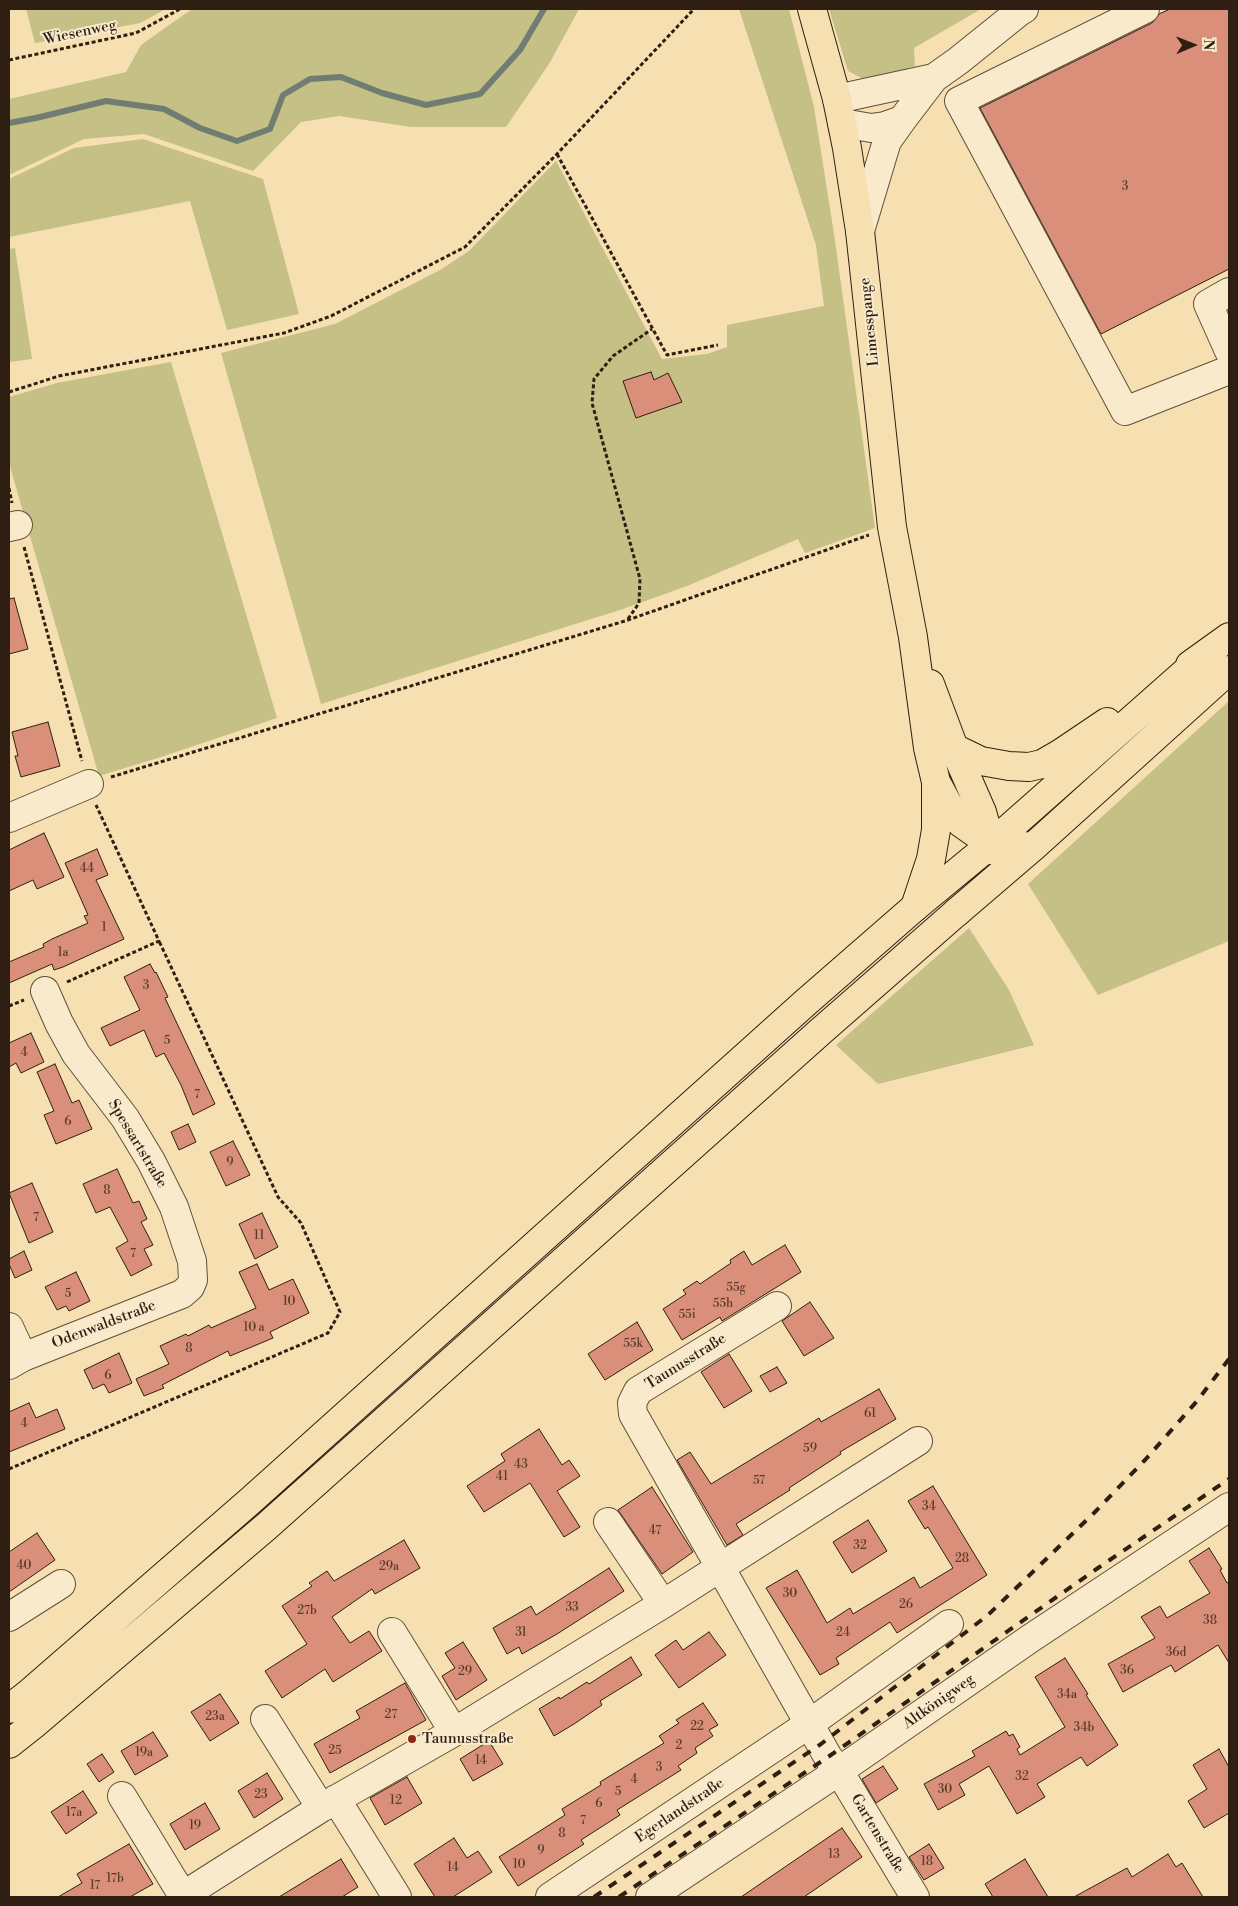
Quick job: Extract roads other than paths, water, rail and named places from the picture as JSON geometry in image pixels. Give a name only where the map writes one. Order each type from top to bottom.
[{"type":"main road","name":"Limesspange","points":[[812,9],[839,111],[860,231],[892,526],[913,637]]},
{"type":"main road","points":[[913,637],[954,748],[982,812],[991,844],[988,863],[981,880],[957,912]]},
{"type":"main road","points":[[913,637],[928,748],[936,782],[936,830],[931,859],[915,907]]},
{"type":"main road","points":[[954,748],[981,761],[1029,767],[1042,764],[1061,753],[1229,637]]},
{"type":"main road","points":[[9,1709],[249,1502],[805,1003],[991,844],[1205,655]]},
{"type":"main road","points":[[9,1744],[33,1726],[267,1526],[814,1037],[1034,846],[1229,670]]},
{"type":"main road","points":[[936,782],[950,808],[961,823],[991,844],[1011,847],[1034,846]]},
{"type":"street","points":[[839,111],[934,78],[958,62],[1024,9]]},
{"type":"street","points":[[1145,9],[958,102],[1125,411],[1229,370]]},
{"type":"street","points":[[860,231],[887,141],[934,78]]},
{"type":"street","points":[[839,111],[871,128],[885,126],[902,120]]},
{"type":"street","points":[[1229,292],[1208,304],[1229,351]]},
{"type":"street","points":[[9,818],[89,784]]},
{"type":"street","name":"Spessartstraße","points":[[45,991],[59,1023],[76,1054],[125,1118],[150,1162],[177,1216],[192,1261],[193,1280]]},
{"type":"street","name":"Odenwaldstraße","points":[[16,1360],[182,1294],[190,1287],[193,1280]]},
{"type":"street","name":"Taunusstraße","points":[[777,1306],[638,1391],[632,1403],[633,1414],[828,1757],[839,1771]]},
{"type":"street","points":[[9,1327],[16,1360]]},
{"type":"street","points":[[122,1796],[182,1897],[329,1803],[454,1732],[663,1604],[918,1440]]},
{"type":"street","name":"Altkönigweg","points":[[650,1897],[839,1771],[1031,1638],[1229,1507]]},
{"type":"street","points":[[608,1522],[663,1604]]},
{"type":"street","points":[[9,1618],[61,1584]]},
{"type":"street","points":[[809,1724],[949,1624]]},
{"type":"street","points":[[392,1632],[454,1732]]},
{"type":"street","points":[[265,1719],[397,1897]]},
{"type":"street","name":"Egerlandstraße","points":[[550,1897],[809,1724]]},
{"type":"street","name":"Gartenstraße","points":[[839,1771],[915,1897]]},
{"type":"waterway","points":[[9,123],[106,101],[164,109],[200,128],[237,141],[270,129],[283,95],[310,79],[341,77],[382,93],[426,105],[480,94],[520,50],[544,9]]},
{"type":"railway","points":[[594,1897],[821,1744],[988,1615],[1094,1513],[1145,1460],[1197,1401],[1229,1359]]},
{"type":"railway","points":[[619,1897],[828,1757],[1229,1479]]},
{"type":"place","name":"Taunusstraße","points":[[412,1739]]}]
